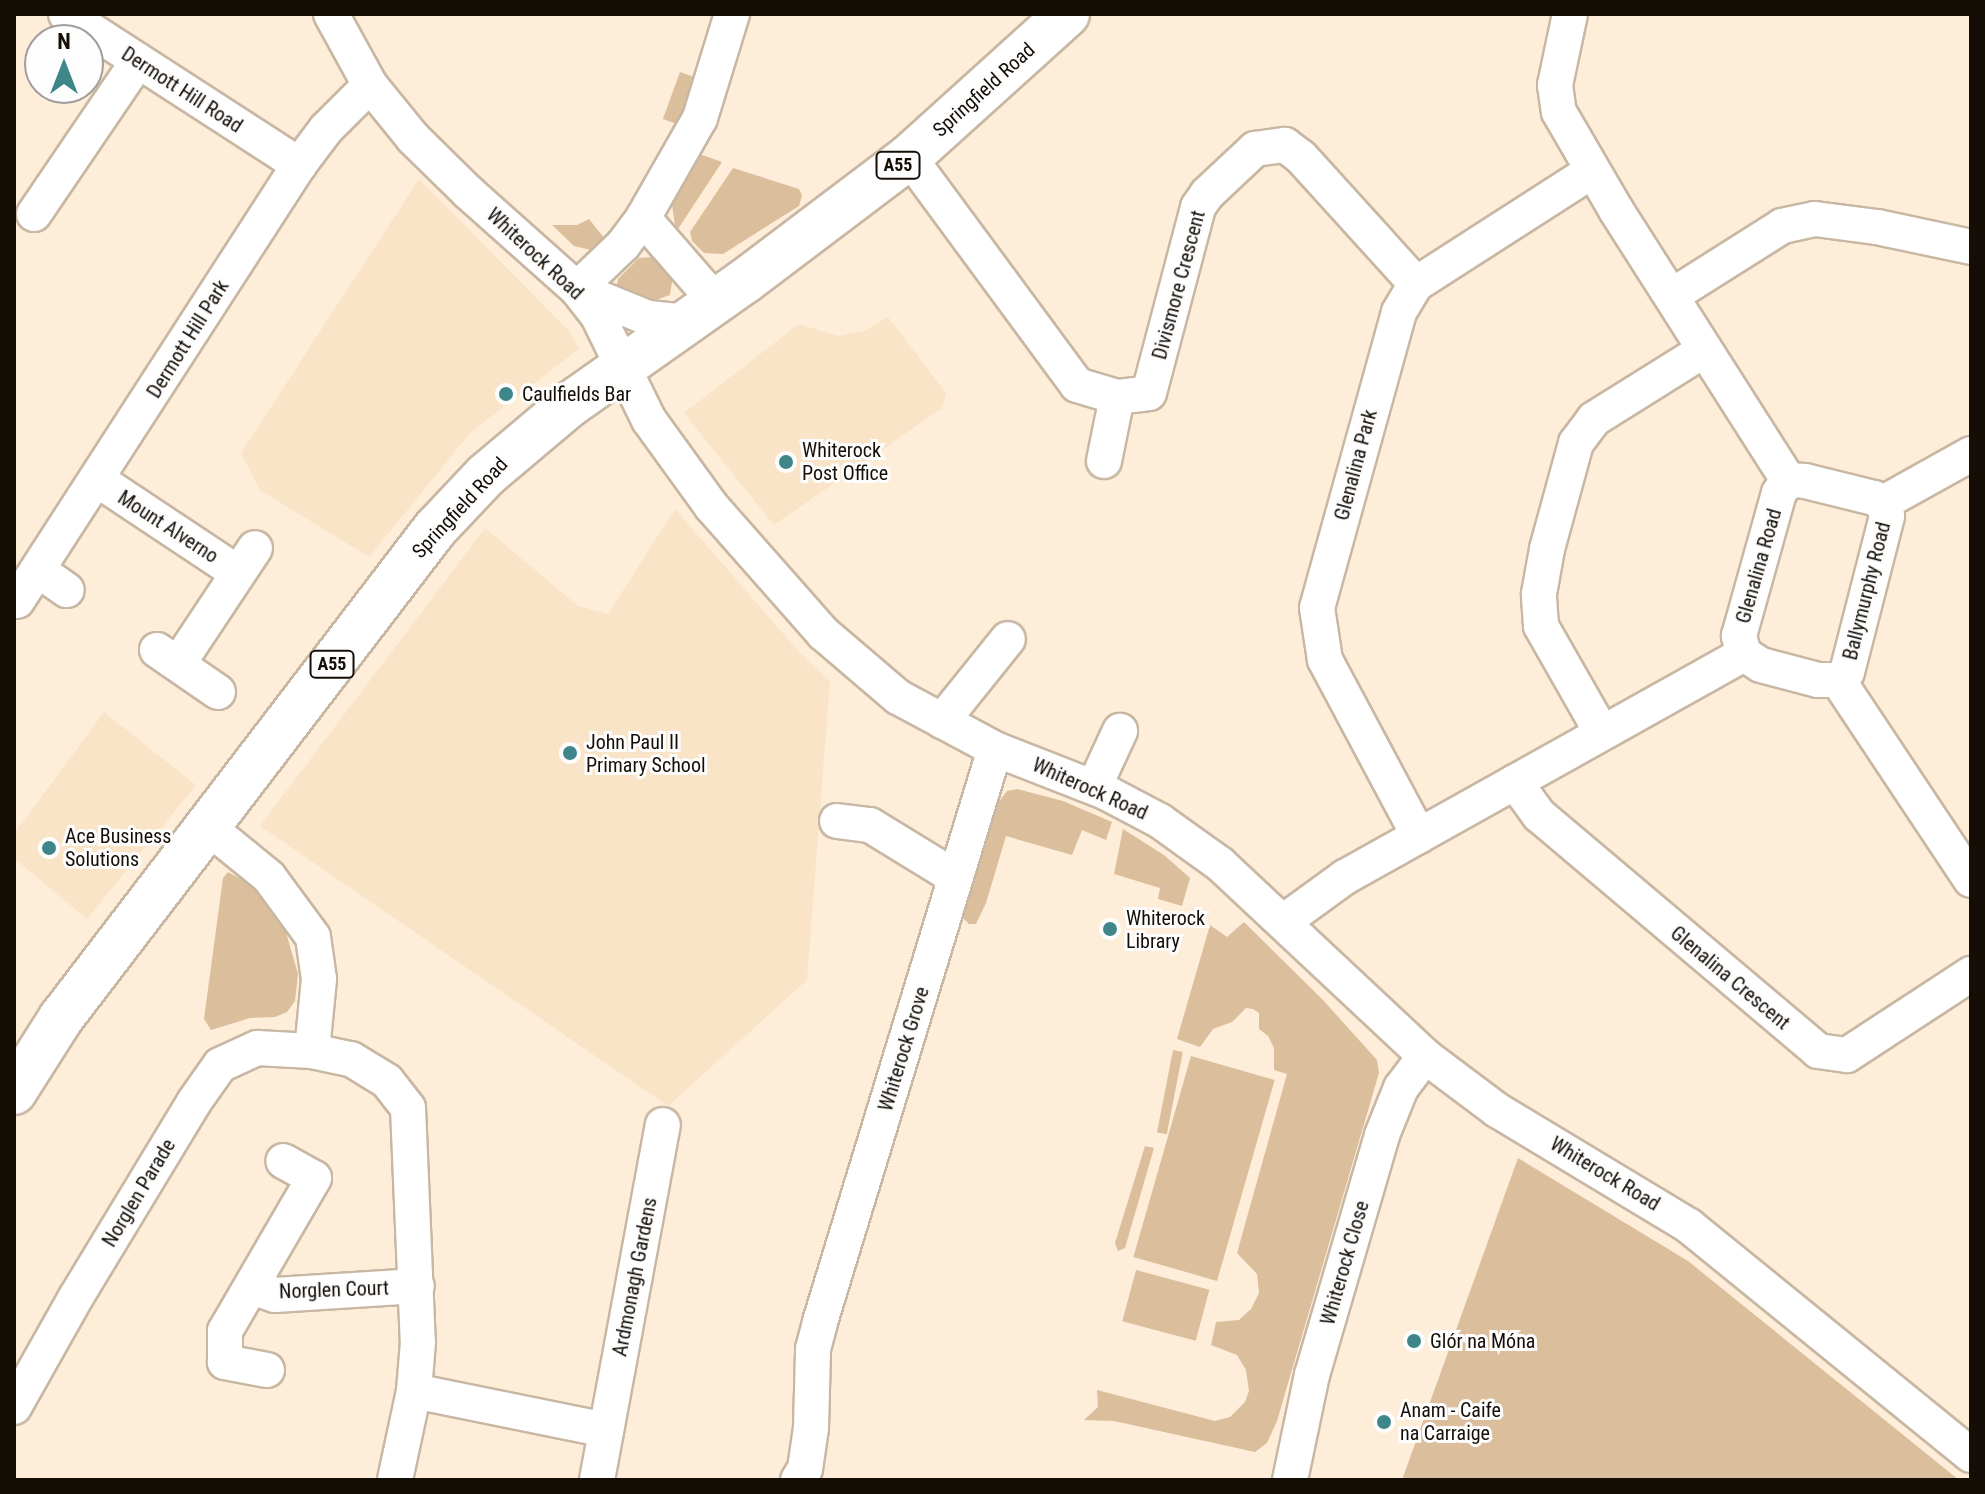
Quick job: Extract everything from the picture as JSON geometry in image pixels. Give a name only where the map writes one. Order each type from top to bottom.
[{"type":"highway","name":"Springfield Road","points":[[14,1092],[61,1018],[435,529],[507,457],[569,405],[702,312],[909,157],[1067,14]]},
{"type":"street","name":"Dermott Hill Road","points":[[66,14],[299,165]]},
{"type":"street","name":"Whiterock Road","points":[[331,14],[370,85],[413,138],[577,289],[598,316],[649,420],[712,507],[823,633],[898,697],[995,749],[1094,787],[1160,821],[1220,864],[1425,1056],[1497,1110],[1689,1226],[1971,1455]]},
{"type":"street","points":[[643,218],[702,312],[648,318],[577,289],[623,245],[643,218],[700,118],[732,14]]},
{"type":"street","points":[[1570,14],[1555,85],[1559,112],[1592,171],[1673,295],[1703,351],[1788,480],[1805,481],[1883,503]]},
{"type":"street","points":[[34,214],[138,61]]},
{"type":"street","name":"Dermott Hill Park","points":[[17,601],[299,165],[326,129],[370,85]]},
{"type":"street","name":"Divismore Crescent","points":[[1117,397],[1149,393],[1198,207],[1207,194],[1255,149],[1285,145],[1301,157],[1416,284]]},
{"type":"street","points":[[909,157],[1077,385],[1117,397],[1104,461]]},
{"type":"street","name":"Glenalina Park","points":[[1419,836],[1325,660],[1317,608],[1399,312],[1416,284],[1592,171]]},
{"type":"street","points":[[1673,295],[1782,226],[1815,219],[1877,227],[1971,247]]},
{"type":"street","points":[[1602,733],[1541,626],[1539,594],[1553,527],[1576,443],[1594,419],[1703,351]]},
{"type":"street","name":"Ballymurphy Road","points":[[1971,454],[1883,503],[1887,516],[1847,672],[1838,680],[1971,880]]},
{"type":"street","name":"Mount Alverno","points":[[98,480],[247,560],[167,657],[218,692]]},
{"type":"street","name":"Glenalina Road","points":[[1283,922],[1345,877],[1744,654],[1739,636],[1779,493],[1788,480]]},
{"type":"street","points":[[38,570],[67,590]]},
{"type":"street","points":[[942,721],[1008,639]]},
{"type":"street","points":[[1744,654],[1761,665],[1818,680],[1838,680]]},
{"type":"street","points":[[1094,787],[1120,731]]},
{"type":"street","name":"Whiterock Grove","points":[[798,1480],[805,1469],[811,1428],[813,1349],[995,749]]},
{"type":"street","name":"Glenalina Crescent","points":[[1515,782],[1539,815],[1818,1051],[1847,1055],[1971,974]]},
{"type":"street","points":[[837,821],[870,825],[955,877]]},
{"type":"street","points":[[209,828],[269,877],[313,937],[319,979],[312,1051]]},
{"type":"street","name":"Norglen Parade","points":[[14,1407],[76,1297],[194,1102],[220,1065],[257,1048],[312,1051],[351,1059],[387,1081],[408,1108],[417,1286],[414,1391],[395,1480]]},
{"type":"street","name":"Whiterock Close","points":[[1290,1480],[1312,1375],[1382,1135],[1401,1088],[1425,1056]]},
{"type":"street","name":"Ardmonagh Gardens","points":[[597,1480],[663,1125]]},
{"type":"street","name":"Norglen Court","points":[[267,1370],[225,1362],[225,1331],[314,1178],[283,1161]]},
{"type":"street","name":"Norglen Court","points":[[252,1287],[275,1295],[417,1286]]},
{"type":"street","points":[[414,1391],[606,1430]]},
{"type":"shaded area","points":[[680,72],[699,79],[682,126],[663,119]]},
{"type":"shaded area","points":[[691,151],[722,162],[676,232],[671,198]]},
{"type":"shaded area","points":[[733,168],[799,189],[802,195],[799,206],[723,254],[704,253],[692,241],[690,232]]},
{"type":"shaded area","points":[[419,179],[568,330],[579,349],[471,432],[369,557],[260,490],[241,453]]},
{"type":"shaded area","points":[[589,219],[605,239],[591,250],[574,246],[552,225],[577,225]]},
{"type":"shaded area","points":[[639,258],[662,260],[673,275],[670,295],[653,301],[634,297],[635,292],[617,285],[618,279]]},
{"type":"shaded area","points":[[888,317],[946,393],[942,408],[774,525],[684,413],[799,324],[838,336],[864,331]]},
{"type":"shaded area","name":"John Paul II Primary School","points":[[675,509],[800,653],[830,681],[807,980],[668,1106],[260,826],[485,528],[578,606],[608,614]]},
{"type":"shaded area","points":[[104,712],[196,785],[87,919],[14,858],[14,834]]},
{"type":"shaded area","points":[[1017,789],[1063,801],[1112,822],[1106,840],[1082,830],[1072,855],[1006,836],[986,903],[976,924],[969,924],[962,917],[995,807],[1007,791]]},
{"type":"shaded area","points":[[1123,829],[1164,855],[1190,878],[1182,906],[1158,899],[1160,888],[1114,874]]},
{"type":"shaded area","points":[[228,872],[262,891],[283,922],[298,974],[295,1001],[287,1012],[275,1017],[250,1018],[211,1030],[204,1019],[223,878]]},
{"type":"shaded area","points":[[1244,922],[1323,1000],[1377,1060],[1379,1073],[1277,1421],[1267,1443],[1255,1452],[1114,1421],[1084,1420],[1098,1407],[1097,1390],[1215,1421],[1230,1417],[1245,1402],[1249,1391],[1246,1370],[1237,1355],[1211,1345],[1216,1322],[1239,1320],[1251,1309],[1259,1293],[1257,1274],[1237,1253],[1287,1074],[1274,1070],[1274,1048],[1268,1036],[1259,1029],[1259,1013],[1253,1009],[1246,1008],[1232,1022],[1213,1029],[1200,1047],[1177,1039],[1210,925],[1227,937]]},
{"type":"shaded area","points":[[1173,1050],[1183,1052],[1167,1134],[1157,1132]]},
{"type":"shaded area","points":[[1191,1056],[1275,1080],[1217,1281],[1133,1257]]},
{"type":"shaded area","points":[[1145,1146],[1154,1148],[1125,1248],[1118,1251],[1115,1243]]},
{"type":"shaded area","points":[[1518,1158],[1688,1261],[1959,1480],[1402,1480]]},
{"type":"shaded area","points":[[1136,1270],[1209,1290],[1196,1341],[1122,1321]]},
{"type":"place","name":"Caulfields Bar","points":[[506,394]]},
{"type":"place","name":"Whiterock Post Office","points":[[786,462]]},
{"type":"place","name":"John Paul II Primary School","points":[[570,753]]},
{"type":"place","name":"Ace Business Solutions","points":[[49,848]]},
{"type":"place","name":"Whiterock Library","points":[[1110,929]]},
{"type":"place","name":"Glór na Móna","points":[[1414,1341]]},
{"type":"place","name":"Anam - Caife na Carraige","points":[[1384,1422]]}]
